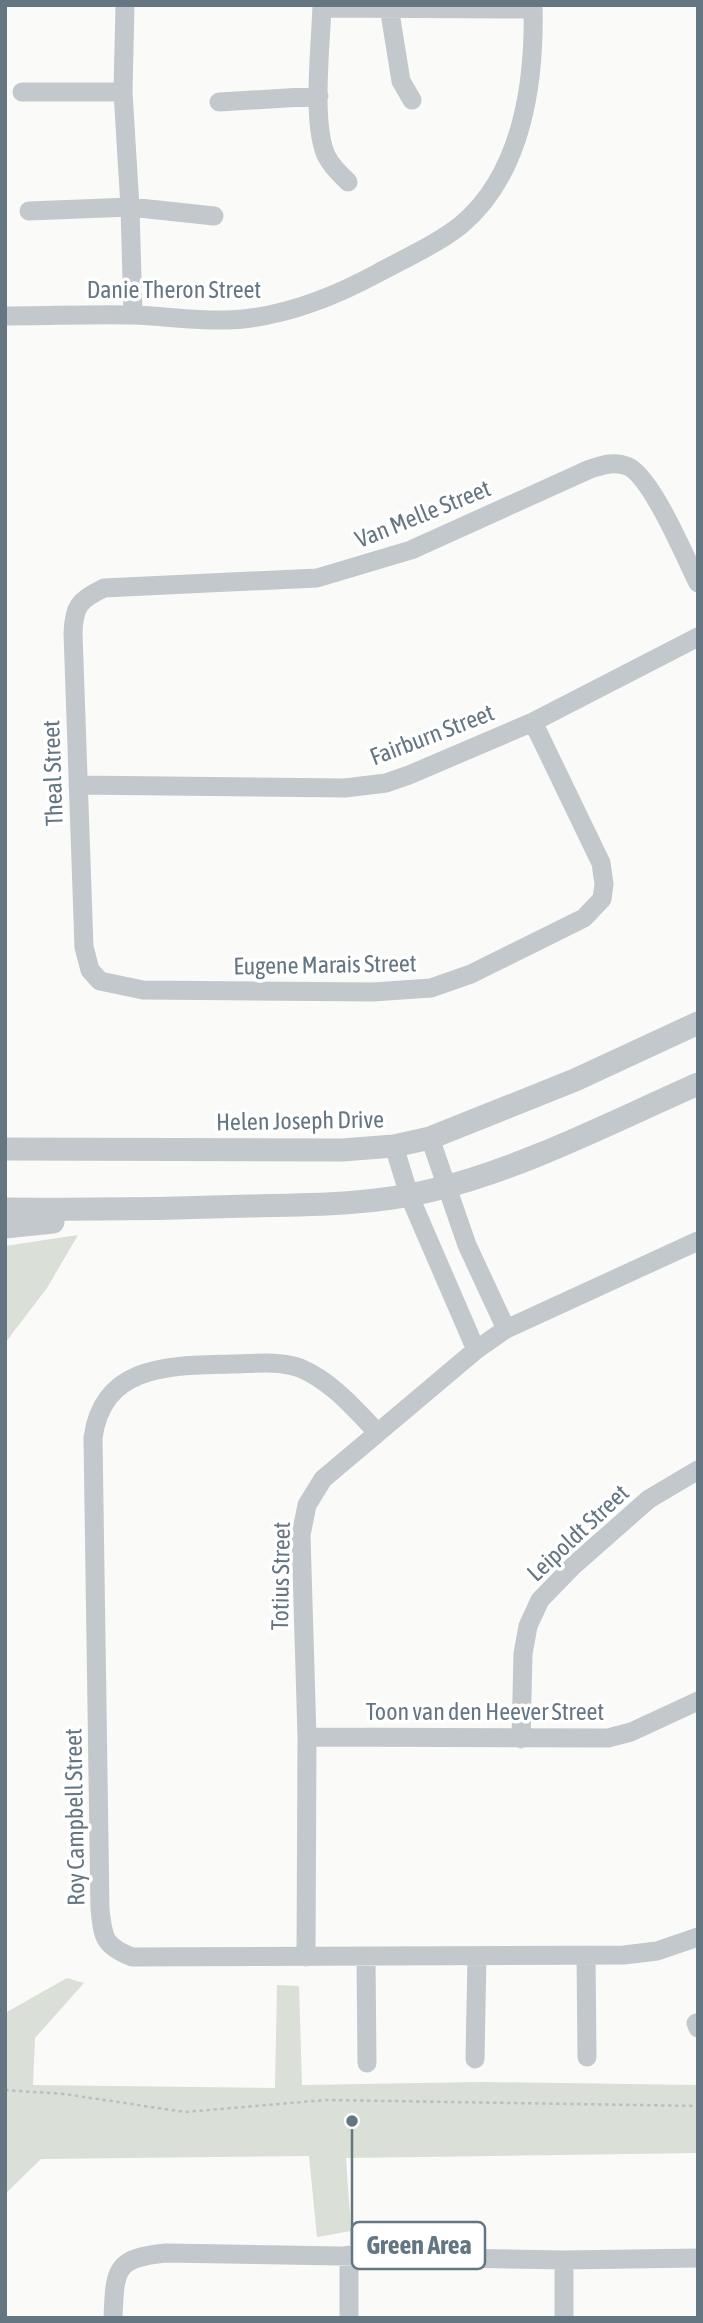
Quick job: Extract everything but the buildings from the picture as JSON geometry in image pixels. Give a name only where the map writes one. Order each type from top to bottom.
[{"type":"street","points":[[125,5],[123,92],[133,315]]},
{"type":"street","points":[[348,182],[333,168],[322,144],[318,96],[322,6],[533,7]]},
{"type":"street","points":[[389,7],[401,81],[412,100]]},
{"type":"street","name":"Danie Theron Street","points":[[5,316],[133,315],[228,320],[275,314],[339,294],[424,248],[461,225],[489,195],[509,161],[527,99],[534,36],[533,7]]},
{"type":"street","points":[[22,92],[123,92]]},
{"type":"street","points":[[219,102],[318,96]]},
{"type":"street","points":[[29,211],[130,207],[214,216]]},
{"type":"street","name":"Van Melle Street","points":[[104,588],[317,578],[411,550],[590,469],[612,463],[626,465],[639,472],[698,583]]},
{"type":"street","name":"Theal Street","points":[[90,970],[84,947],[74,613],[88,596],[104,588]]},
{"type":"street","name":"Fairburn Street","points":[[78,785],[345,788],[386,783],[533,722],[698,636]]},
{"type":"street","name":"Eugene Marais Street","points":[[90,970],[100,981],[143,990],[373,992],[431,988],[471,974],[584,918],[601,899],[604,884],[601,863],[533,722]]},
{"type":"street","name":"Helen Joseph Drive","points":[[5,1149],[342,1150],[394,1146],[430,1138],[575,1080],[698,1023]]},
{"type":"street","points":[[5,1209],[107,1211],[306,1205],[362,1202],[410,1195],[446,1187],[513,1164],[698,1084]]},
{"type":"street","points":[[430,1138],[467,1245],[506,1329]]},
{"type":"street","points":[[394,1146],[410,1195],[476,1350]]},
{"type":"street","points":[[5,1227],[93,1217],[107,1211]]},
{"type":"street","name":"Totius Street","points":[[306,1957],[307,1737],[301,1535],[307,1505],[323,1479],[476,1350],[506,1329],[698,1241]]},
{"type":"street","name":"Roy Campbell Street","points":[[377,1432],[320,1377],[297,1367],[271,1363],[169,1366],[139,1375],[120,1387],[101,1407],[95,1421],[93,1438],[100,1909],[106,1941],[115,1951],[132,1957],[366,1957],[624,1955],[657,1951],[698,1937]]},
{"type":"street","name":"Leipoldt Street","points":[[521,1739],[523,1654],[528,1626],[540,1600],[574,1565],[649,1499],[698,1470]]},
{"type":"street","name":"Toon van den Heever Street","points":[[307,1737],[608,1738],[631,1732],[698,1701]]},
{"type":"street","points":[[586,1955],[587,2057]]},
{"type":"street","points":[[475,2059],[477,1956]]},
{"type":"street","points":[[366,1957],[367,2063]]},
{"type":"street","points":[[113,2318],[114,2286],[118,2271],[140,2255],[349,2255],[564,2260],[698,2258]]},
{"type":"street","points":[[349,2255],[349,2318]]},
{"type":"street","points":[[564,2260],[564,2318]]},
{"type":"path","points":[[5,2090],[64,2094],[185,2112],[326,2100],[698,2106]]},
{"type":"shaded area","points":[[78,1235],[47,1288],[5,1343],[5,1246]]},
{"type":"shaded area","points":[[67,1978],[84,1983],[35,2038],[33,2085],[275,2088],[277,1985],[299,1986],[302,2085],[482,2082],[698,2085],[698,2153],[346,2158],[351,2231],[317,2237],[309,2156],[41,2159],[5,2194],[5,2013]]},
{"type":"place","name":"Green Area","points":[[352,2121]]}]
